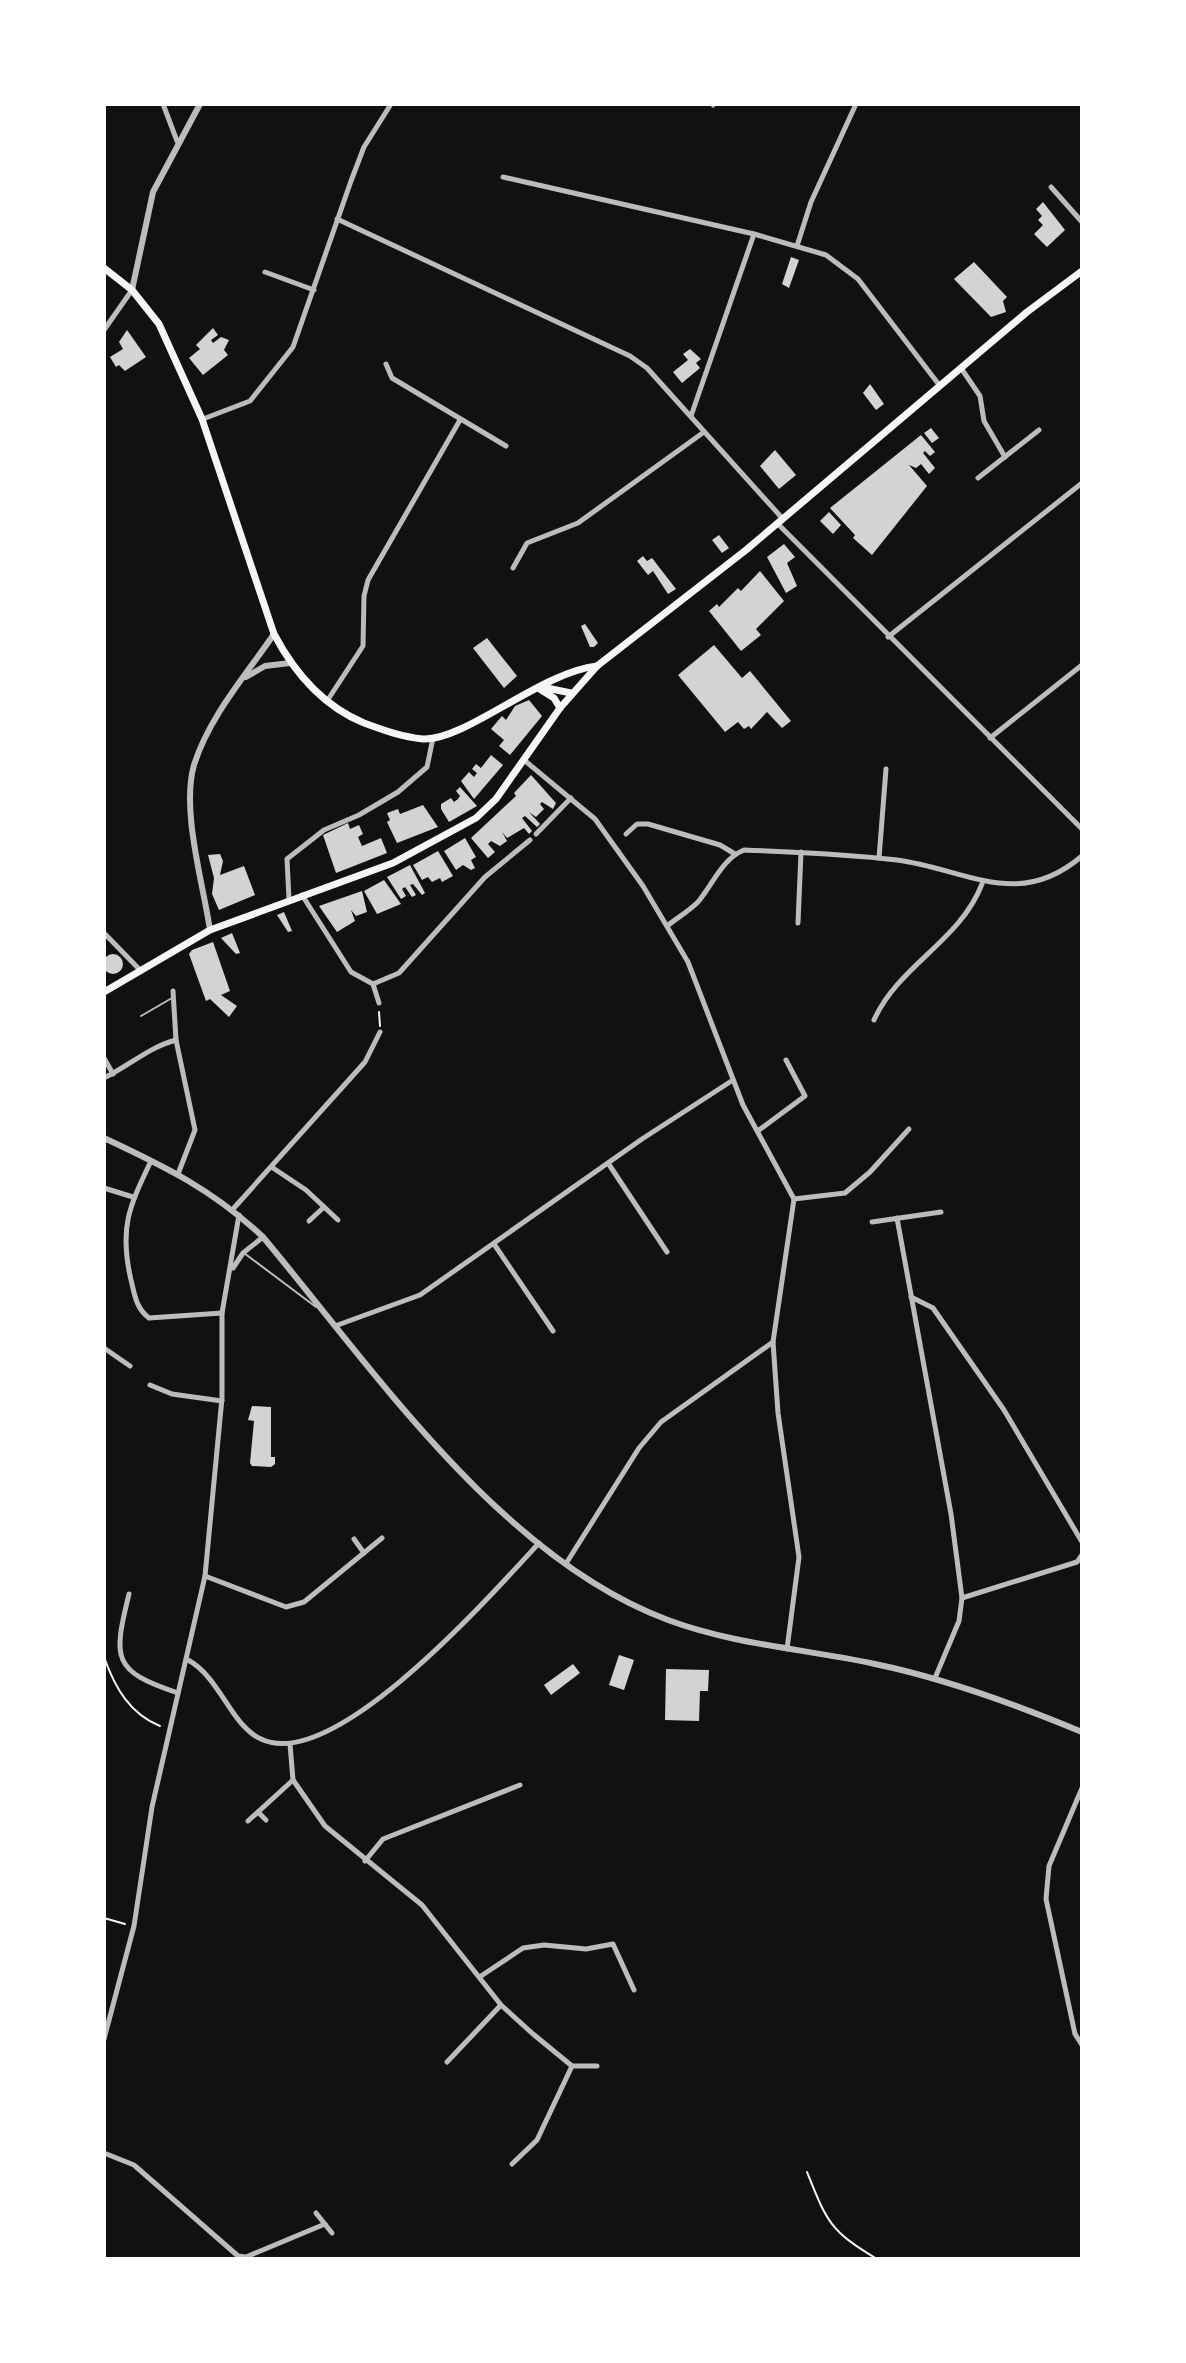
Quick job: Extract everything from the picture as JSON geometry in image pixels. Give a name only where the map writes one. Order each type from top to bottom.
[{"type":"main road","points":[[104,268],[132,290],[159,324],[202,419],[274,634],[290,663],[327,701],[353,718],[388,732],[433,738],[453,731],[565,673],[597,666]]},
{"type":"main road","points":[[104,992],[210,930],[393,863],[455,832],[496,799],[571,693],[597,666],[780,522],[961,368],[1082,271]]},
{"type":"main road","points":[[536,687],[552,687],[571,693]]},
{"type":"main road","points":[[536,687],[554,698],[560,708]]},
{"type":"street","points":[[163,104],[177,141]]},
{"type":"street","points":[[104,330],[132,290],[153,192],[177,141],[200,104]]},
{"type":"street","points":[[202,419],[250,401],[273,377],[293,347],[364,147],[391,104]]},
{"type":"street","points":[[797,246],[811,202],[856,104]]},
{"type":"street","points":[[503,177],[754,234],[838,261],[858,279],[940,386]]},
{"type":"street","points":[[1051,187],[1082,222]]},
{"type":"street","points":[[337,219],[630,356],[647,368],[780,522],[888,637],[1082,829]]},
{"type":"street","points":[[691,416],[754,234]]},
{"type":"street","points":[[265,272],[314,290]]},
{"type":"street","points":[[386,364],[392,378],[506,446]]},
{"type":"street","points":[[961,368],[980,396],[984,421],[1005,457]]},
{"type":"street","points":[[327,701],[363,646],[364,596],[368,580],[460,420]]},
{"type":"street","points":[[978,478],[1039,430]]},
{"type":"street","points":[[513,568],[527,543],[578,523],[704,432]]},
{"type":"street","points":[[888,637],[1082,483]]},
{"type":"street","points":[[210,930],[190,803],[194,767],[211,728],[274,634]]},
{"type":"street","points":[[243,679],[265,666],[290,663]]},
{"type":"street","points":[[990,738],[1082,665]]},
{"type":"street","points":[[289,899],[287,859],[324,830],[359,815],[398,792],[427,767],[433,738]]},
{"type":"street","points":[[524,760],[571,798],[609,837],[667,926],[707,1005],[733,1080],[794,1199],[773,1342],[778,1413],[799,1557],[787,1650]]},
{"type":"street","points":[[879,858],[886,769]]},
{"type":"street","points":[[536,834],[571,798]]},
{"type":"street","points":[[626,834],[637,824],[648,824],[720,845],[735,854]]},
{"type":"street","points":[[373,984],[399,973],[485,877],[530,840]]},
{"type":"street","points":[[667,926],[696,904],[735,854],[744,850],[879,858],[931,867],[982,884],[1035,882],[1066,870],[1082,856]]},
{"type":"street","points":[[798,923],[801,852]]},
{"type":"street","points":[[874,1020],[899,982],[957,928],[975,902],[982,884]]},
{"type":"street","points":[[302,895],[351,972],[373,984],[379,1003]]},
{"type":"street","points":[[104,933],[141,971]]},
{"type":"street","points":[[173,994],[176,1040],[195,1130],[178,1174]]},
{"type":"street","points":[[104,2039],[134,1926],[152,1807],[205,1576],[222,1401],[222,1313],[232,1268],[236,1212],[371,1056],[380,1032]]},
{"type":"street","points":[[104,1078],[134,1064],[155,1045],[176,1040]]},
{"type":"street","points":[[104,1058],[113,1074]]},
{"type":"street","points":[[759,1130],[803,1098],[805,1092],[786,1060]]},
{"type":"street","points":[[335,1326],[413,1299],[733,1080]]},
{"type":"street","points":[[794,1199],[845,1193],[870,1172],[909,1129]]},
{"type":"street","points":[[104,1138],[178,1174],[236,1212],[263,1237],[446,1457],[539,1543],[609,1592],[667,1620],[725,1639],[935,1678],[1082,1732]]},
{"type":"street","points":[[151,1161],[133,1198],[124,1227],[124,1246],[138,1310],[149,1318],[222,1313]]},
{"type":"street","points":[[608,1163],[667,1252]]},
{"type":"street","points":[[273,1168],[338,1220]]},
{"type":"street","points":[[104,1188],[133,1198]]},
{"type":"street","points":[[309,1221],[324,1207]]},
{"type":"street","points":[[872,1222],[941,1212]]},
{"type":"street","points":[[897,1218],[951,1514],[962,1598],[959,1621],[935,1678]]},
{"type":"street","points":[[232,1268],[243,1253],[263,1237]]},
{"type":"street","points":[[494,1244],[553,1331]]},
{"type":"street","points":[[911,1297],[933,1308],[1004,1410],[1082,1542]]},
{"type":"street","points":[[567,1562],[639,1448],[661,1422],[773,1342]]},
{"type":"street","points":[[104,1348],[130,1366]]},
{"type":"street","points":[[150,1385],[172,1394],[222,1401]]},
{"type":"street","points":[[205,1576],[286,1607],[294,1606],[304,1602],[382,1538]]},
{"type":"street","points":[[354,1539],[364,1553]]},
{"type":"street","points":[[188,1660],[206,1672],[255,1736],[277,1745],[329,1732],[388,1691],[445,1641],[539,1543]]},
{"type":"street","points":[[962,1598],[1077,1562],[1082,1555]]},
{"type":"street","points":[[129,1594],[119,1638],[124,1663],[138,1678],[178,1693]]},
{"type":"street","points":[[290,1744],[293,1780],[325,1826],[422,1905],[501,2005],[572,2066],[597,2066]]},
{"type":"street","points":[[248,1821],[293,1780]]},
{"type":"street","points":[[365,1861],[383,1839],[520,1785]]},
{"type":"street","points":[[1082,1788],[1049,1866],[1046,1899],[1072,2019],[1082,2045]]},
{"type":"street","points":[[258,1812],[266,1820]]},
{"type":"street","points":[[481,1976],[523,1948],[544,1945],[586,1949],[613,1944],[634,1990]]},
{"type":"street","points":[[447,2062],[501,2005]]},
{"type":"street","points":[[512,2164],[537,2140],[572,2066]]},
{"type":"street","points":[[104,2153],[134,2165],[238,2256],[246,2257],[325,2224]]},
{"type":"street","points":[[316,2213],[332,2233]]},
{"type":"lane","points":[[141,1016],[173,994]]},
{"type":"lane","points":[[243,1253],[325,1313]]},
{"type":"path","points":[[379,1003],[380,1032]]},
{"type":"path","points":[[104,1657],[125,1700],[141,1719],[169,1730]]},
{"type":"path","points":[[104,1918],[134,1926]]},
{"type":"path","points":[[807,2172],[821,2208],[840,2237],[877,2259]]},
{"type":"building","points":[[1043,202],[1065,230],[1047,247],[1034,234],[1043,225],[1038,220],[1042,216],[1036,209]]},
{"type":"building","points":[[791,257],[799,260],[789,288],[782,284]]},
{"type":"building","points":[[974,262],[1007,297],[1003,301],[1006,312],[991,317],[954,279]]},
{"type":"building","points":[[213,328],[218,335],[211,340],[213,343],[221,337],[229,340],[224,350],[228,355],[203,375],[189,358],[200,349],[196,345]]},
{"type":"building","points":[[127,330],[146,357],[125,371],[119,365],[116,367],[110,357],[123,349],[119,342]]},
{"type":"building","points":[[690,349],[701,359],[696,363],[700,368],[682,383],[673,372],[688,360],[683,354]]},
{"type":"building","points":[[870,384],[884,404],[876,410],[863,393]]},
{"type":"building","points":[[931,428],[939,438],[932,443],[924,433]]},
{"type":"building","points":[[921,435],[935,452],[930,456],[925,451],[923,453],[935,468],[929,474],[921,464],[916,468],[909,465],[927,486],[872,555],[853,538],[855,535],[830,508]]},
{"type":"building","points":[[775,450],[796,475],[779,489],[760,466]]},
{"type":"building","points":[[829,512],[841,525],[833,534],[820,521]]},
{"type":"building","points":[[719,535],[729,548],[722,553],[712,540]]},
{"type":"building","points":[[784,544],[795,557],[787,563],[797,586],[786,593],[767,557]]},
{"type":"building","points":[[643,556],[647,561],[652,558],[676,589],[668,594],[653,571],[648,575],[637,561]]},
{"type":"building","points":[[760,571],[784,601],[756,629],[761,635],[741,651],[709,611],[717,604],[719,607],[738,588],[741,591]]},
{"type":"building","points":[[585,624],[598,643],[594,647],[590,647],[581,626]]},
{"type":"building","points":[[487,638],[517,676],[504,688],[473,648]]},
{"type":"building","points":[[714,645],[742,678],[750,671],[791,721],[782,728],[767,712],[751,729],[749,726],[744,729],[738,722],[725,732],[678,675]]},
{"type":"building","points":[[529,700],[542,716],[510,755],[499,746],[504,740],[491,729],[502,716],[506,720],[515,706]]},
{"type":"building","points":[[491,755],[503,765],[474,799],[461,781],[469,772],[474,777],[477,773],[472,769],[476,764],[481,768]]},
{"type":"building","points":[[531,775],[556,803],[553,809],[542,802],[540,804],[544,809],[536,817],[529,812],[540,824],[537,827],[525,816],[522,818],[532,831],[529,834],[524,828],[507,838],[502,832],[507,841],[500,846],[491,841],[488,844],[495,852],[488,858],[471,838],[516,796],[514,793]]},
{"type":"building","points":[[460,787],[477,806],[449,822],[441,804],[451,798],[454,802],[458,799],[460,796],[456,791]]},
{"type":"building","points":[[423,805],[438,827],[397,843],[387,822],[390,820],[387,813],[398,809],[400,814]]},
{"type":"building","points":[[348,823],[350,829],[359,825],[363,834],[358,837],[362,846],[381,838],[387,853],[336,873],[323,835]]},
{"type":"building","points":[[465,838],[476,857],[471,860],[475,868],[471,870],[463,865],[456,870],[444,851]]},
{"type":"building","points":[[438,851],[453,876],[442,882],[440,878],[432,882],[428,877],[422,880],[413,865]]},
{"type":"building","points":[[220,854],[223,861],[220,875],[244,866],[255,895],[219,910],[212,894],[214,878],[208,855]]},
{"type":"building","points":[[410,865],[425,893],[422,895],[413,884],[410,885],[416,895],[412,897],[405,887],[402,889],[406,896],[401,899],[387,877]]},
{"type":"building","points":[[384,880],[401,904],[377,914],[364,891]]},
{"type":"building","points":[[362,891],[367,912],[356,916],[351,910],[355,921],[337,932],[319,906]]},
{"type":"building","points":[[284,912],[292,931],[288,932],[277,915]]},
{"type":"building","points":[[232,933],[240,953],[236,954],[221,938]]},
{"type":"building","points":[[213,942],[230,991],[221,995],[237,1006],[229,1017],[210,999],[206,1001],[189,954]]},
{"type":"building","points":[[113,954],[120,957],[123,964],[120,971],[113,974],[106,971],[103,964],[106,957]]},
{"type":"building","points":[[252,1406],[271,1407],[271,1457],[275,1457],[275,1464],[271,1467],[252,1466],[250,1463],[254,1421],[248,1420]]},
{"type":"building","points":[[619,1655],[634,1660],[624,1690],[609,1685]]},
{"type":"building","points":[[573,1664],[580,1673],[551,1695],[544,1685]]},
{"type":"building","points":[[666,1669],[709,1670],[708,1691],[700,1691],[699,1721],[665,1720]]}]
